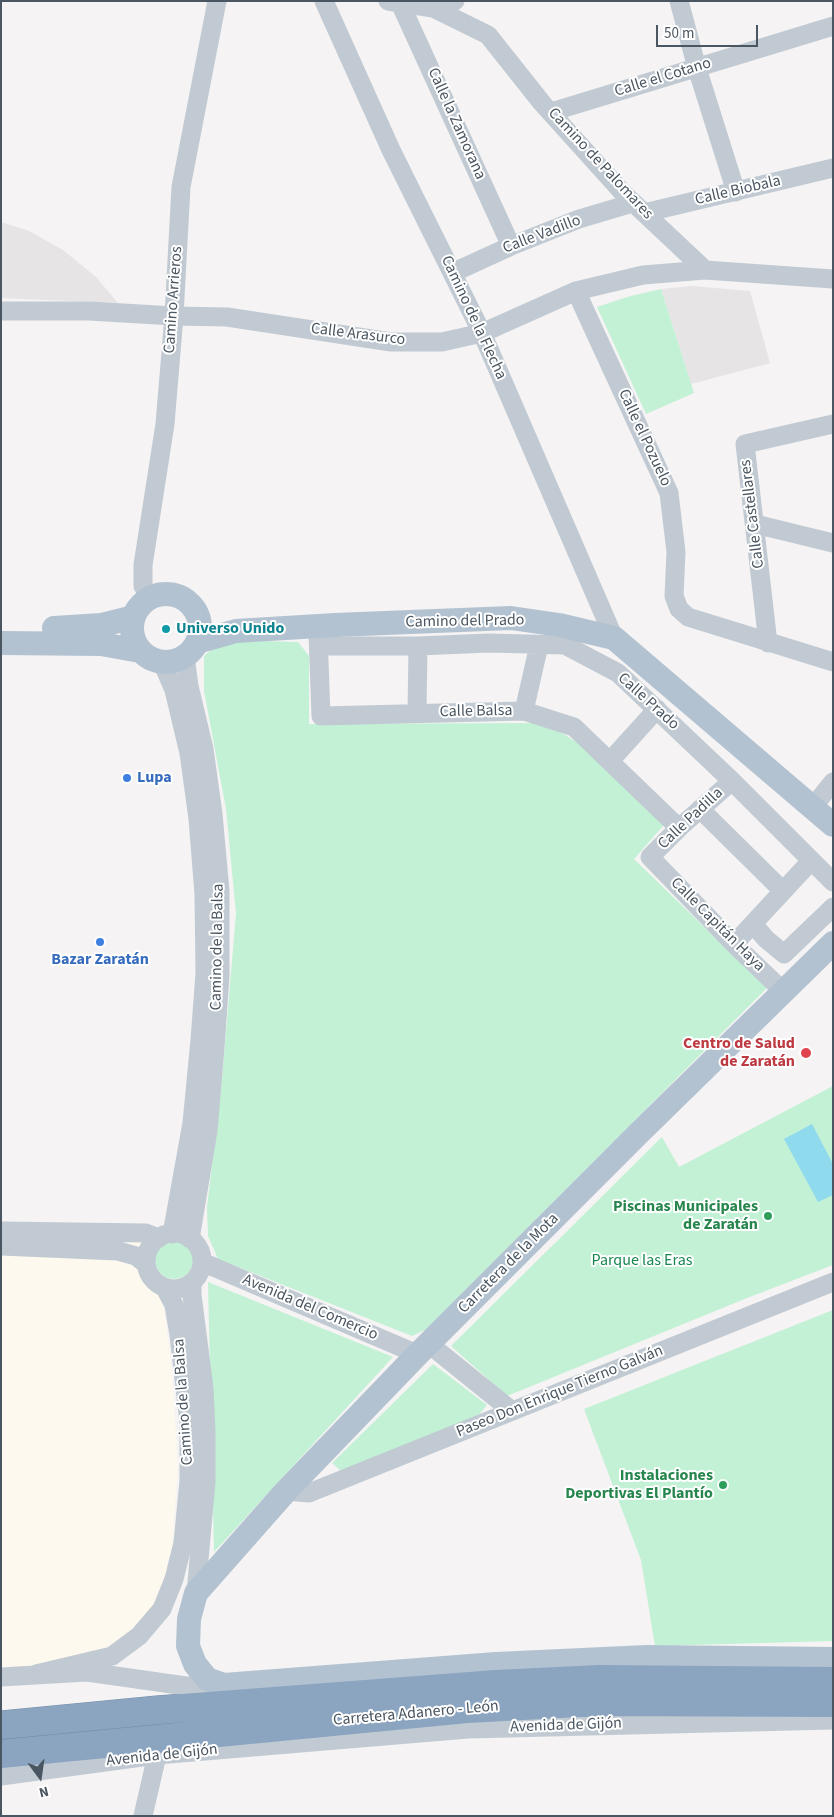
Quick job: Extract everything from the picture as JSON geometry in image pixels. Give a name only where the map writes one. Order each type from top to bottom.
[{"type":"highway","name":"Carretera Adanero - León","points":[[1,1725],[157,1710],[515,1683],[608,1679],[833,1681]]},
{"type":"highway","name":"Carretera Adanero - León","points":[[1,1754],[467,1709],[598,1702],[833,1703]]},
{"type":"highway","points":[[1,1761],[17,1764],[62,1758],[104,1763]]},
{"type":"main road","points":[[1,643],[101,644],[140,651],[154,660],[162,662],[178,660],[191,649],[200,634],[198,618],[188,602],[170,594],[160,594],[151,598],[139,608],[134,617],[132,635],[140,651]]},
{"type":"main road","points":[[1,627],[71,628],[102,625],[134,617]]},
{"type":"main road","name":"Camino del Prado","points":[[198,618],[236,631],[318,636],[511,618],[559,624],[614,638],[833,825]]},
{"type":"main road","name":"Camino del Prado","points":[[191,649],[236,631]]},
{"type":"main road","name":"Carretera de la Mota","points":[[196,1593],[286,1491],[423,1350],[639,1134],[784,992],[831,949]]},
{"type":"main road","points":[[196,1593],[189,1619],[188,1646],[195,1664],[207,1679],[224,1685],[496,1664],[647,1656],[833,1659]]},
{"type":"street","name":"Camino Arrieros","points":[[151,598],[143,586],[143,565],[165,424],[174,316],[181,187],[217,1]]},
{"type":"street","name":"Camino de la Flecha","points":[[324,1],[391,150],[482,333],[614,638]]},
{"type":"street","points":[[432,8],[455,1]]},
{"type":"street","points":[[679,1],[736,192]]},
{"type":"street","name":"Camino de Palomares","points":[[394,2],[432,8],[488,35],[551,112],[639,208],[705,270]]},
{"type":"street","name":"Calle la Zamorana","points":[[394,2],[511,246]]},
{"type":"street","name":"Calle el Cotano","points":[[551,112],[833,26]]},
{"type":"street","name":"Calle Biobala","points":[[639,208],[736,192],[833,168]]},
{"type":"street","name":"Calle Vadillo","points":[[452,273],[511,246],[580,219],[639,208]]},
{"type":"street","name":"Calle Arasurco","points":[[1,311],[72,310],[227,317],[391,342],[442,342],[482,333],[576,291],[643,275],[705,270]]},
{"type":"street","points":[[705,270],[833,279]]},
{"type":"street","name":"Calle el Pozuelo","points":[[576,291],[669,493],[676,552],[674,596],[679,609],[688,617],[833,662]]},
{"type":"street","name":"Calle Castellares","points":[[768,643],[745,444],[833,424]]},
{"type":"street","points":[[755,524],[833,543]]},
{"type":"street","points":[[511,618],[523,636],[539,645]]},
{"type":"street","points":[[524,711],[539,645],[552,638],[559,624]]},
{"type":"street","name":"Calle Prado","points":[[318,636],[418,646],[488,644],[565,645],[618,673],[658,709],[833,882]]},
{"type":"street","name":"Calle Balsa","points":[[318,636],[321,716],[524,711],[574,727],[679,828]]},
{"type":"street","points":[[418,646],[418,713]]},
{"type":"street","name":"Camino de la Balsa","points":[[174,1237],[208,1131],[220,976],[220,892],[213,814],[204,749],[189,686],[191,649]]},
{"type":"street","name":"Camino de la Balsa","points":[[162,662],[174,690],[189,753],[198,819],[204,894],[204,973],[200,1040],[192,1123],[174,1237]]},
{"type":"street","points":[[610,761],[658,709]]},
{"type":"street","name":"Calle Padilla","points":[[650,858],[679,828],[732,781]]},
{"type":"street","points":[[812,808],[833,782]]},
{"type":"street","points":[[700,809],[783,892]]},
{"type":"street","name":"Calle Capitán Haya","points":[[650,858],[784,992]]},
{"type":"street","points":[[734,944],[811,861]]},
{"type":"street","points":[[753,924],[766,939],[784,954],[833,907]]},
{"type":"street","points":[[1,1232],[146,1233],[174,1237],[199,1249],[202,1262],[197,1276],[192,1282],[180,1289],[165,1288],[152,1279],[146,1264],[136,1256],[118,1250],[1,1246]]},
{"type":"street","points":[[146,1264],[149,1249],[174,1237]]},
{"type":"street","name":"Avenida del Comercio","points":[[202,1262],[410,1351],[423,1350],[512,1411]]},
{"type":"street","name":"Camino de la Balsa","points":[[192,1282],[204,1388],[206,1432],[206,1482],[196,1593]]},
{"type":"street","name":"Paseo Don Enrique Tierno Galván","points":[[286,1491],[309,1493],[833,1282]]},
{"type":"street","name":"Camino de la Balsa","points":[[36,1674],[112,1656],[139,1636],[162,1609],[174,1579],[183,1543],[189,1481],[189,1423],[180,1335],[174,1305],[165,1288]]},
{"type":"street","points":[[1,1677],[87,1672],[186,1686],[224,1685]]},
{"type":"street","name":"Avenida de Gijón","points":[[1,1776],[157,1755],[468,1729],[833,1720]]},
{"type":"street","points":[[143,1816],[157,1755]]},
{"type":"shaded area","points":[[1,222],[29,231],[63,250],[96,277],[118,303],[1,298]]},
{"type":"shaded area","points":[[691,286],[750,291],[770,363],[691,384],[661,289]]},
{"type":"shaded area","points":[[1,1222],[151,1225],[136,1267],[162,1294],[172,1368],[178,1468],[172,1548],[162,1589],[140,1629],[104,1652],[1,1671]]},
{"type":"green space","points":[[661,289],[694,393],[646,414],[597,307],[627,297]]},
{"type":"green space","points":[[223,640],[298,642],[309,656],[309,724],[546,723],[578,743],[664,825],[634,859],[767,988],[425,1330],[412,1336],[218,1259],[208,1236],[207,1207],[222,1080],[236,913],[226,809],[204,691],[204,656]]},
{"type":"green space","name":"Parque las Eras","points":[[833,1086],[833,1265],[507,1396],[451,1346],[662,1137],[679,1167]]},
{"type":"green space","points":[[174,1241],[187,1247],[193,1260],[187,1273],[174,1279],[161,1273],[155,1260],[161,1247]]},
{"type":"green space","points":[[208,1282],[393,1357],[214,1552]]},
{"type":"green space","name":"Instalaciones Deportivas El Plantío","points":[[833,1310],[833,1641],[655,1646],[641,1560],[584,1409]]},
{"type":"green space","points":[[433,1364],[487,1405],[477,1417],[341,1471],[332,1463]]},
{"type":"water","points":[[812,1124],[833,1164],[833,1195],[818,1202],[784,1139]]},
{"type":"place","name":"Universo Unido","points":[[166,629]]},
{"type":"place","name":"Lupa","points":[[127,778]]},
{"type":"place","name":"Bazar Zaratán","points":[[100,942]]},
{"type":"place","name":"Centro de Salud de Zaratán","points":[[806,1053]]},
{"type":"place","name":"Piscinas Municipales de Zaratán","points":[[768,1216]]},
{"type":"place","name":"Instalaciones Deportivas El Plantío","points":[[723,1485]]}]
